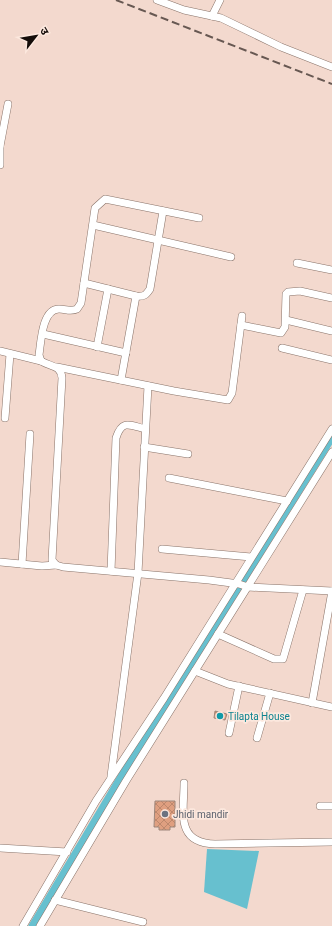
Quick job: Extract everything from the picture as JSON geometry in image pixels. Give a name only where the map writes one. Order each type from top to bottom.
[{"type":"street","points":[[156,0],[184,10],[212,16],[281,47],[332,67]]},
{"type":"street","points":[[212,16],[220,0]]},
{"type":"street","points":[[0,165],[0,146],[8,104]]},
{"type":"street","points":[[41,361],[39,355],[47,316],[52,311],[59,309],[72,312],[77,310],[81,303],[95,208],[105,199],[199,218]]},
{"type":"street","points":[[84,283],[136,296],[142,297],[147,294],[150,289],[163,211]]},
{"type":"street","points":[[93,225],[231,256]]},
{"type":"street","points":[[297,263],[332,270]]},
{"type":"street","points":[[97,347],[108,289]]},
{"type":"street","points":[[241,325],[281,333],[286,327],[286,294],[288,292],[300,291],[332,298]]},
{"type":"street","points":[[121,380],[136,296]]},
{"type":"street","points":[[0,351],[41,361],[57,367],[148,386],[228,400],[232,393],[242,316]]},
{"type":"street","points":[[286,320],[332,330]]},
{"type":"street","points":[[43,334],[126,353]]},
{"type":"street","points":[[282,348],[332,360]]},
{"type":"street","points":[[5,418],[10,354]]},
{"type":"street","points":[[56,565],[52,560],[52,555],[62,378],[62,371],[57,367]]},
{"type":"street","points":[[111,778],[138,573],[148,386]]},
{"type":"street","points":[[111,571],[116,438],[122,425],[145,429]]},
{"type":"street","points":[[40,926],[126,781],[218,634],[242,585],[251,557],[332,429]]},
{"type":"street","points":[[22,564],[30,434]]},
{"type":"street","points":[[144,447],[188,454]]},
{"type":"street","points":[[23,926],[111,778],[332,452]]},
{"type":"street","points":[[169,478],[287,501]]},
{"type":"street","points":[[162,549],[251,557]]},
{"type":"street","points":[[0,562],[49,566],[56,565],[209,580],[242,585],[332,591],[312,703]]},
{"type":"street","points":[[218,634],[274,659],[283,659],[303,590]]},
{"type":"street","points":[[195,671],[239,686],[332,708]]},
{"type":"street","points":[[228,733],[239,686]]},
{"type":"street","points":[[256,738],[270,693]]},
{"type":"street","points":[[184,783],[184,825],[190,836],[197,841],[205,844],[332,842]]},
{"type":"street","points":[[320,806],[332,806]]},
{"type":"street","points":[[0,848],[66,852]]},
{"type":"street","points":[[55,900],[143,922]]},
{"type":"water","points":[[207,849],[259,851],[247,909],[204,892]]},
{"type":"building","name":"Tilapta House","points":[[215,711],[227,714],[225,720],[214,718]]},
{"type":"building","name":"Jhidi mandir","points":[[155,801],[175,801],[175,827],[170,827],[170,830],[159,830],[159,827],[154,827]]},
{"type":"waterway","points":[[32,926],[123,773],[332,438]]},
{"type":"railway","points":[[116,0],[332,84]]},
{"type":"place","name":"Tilapta House","points":[[220,716]]},
{"type":"place","name":"Jhidi mandir","points":[[165,814]]}]
